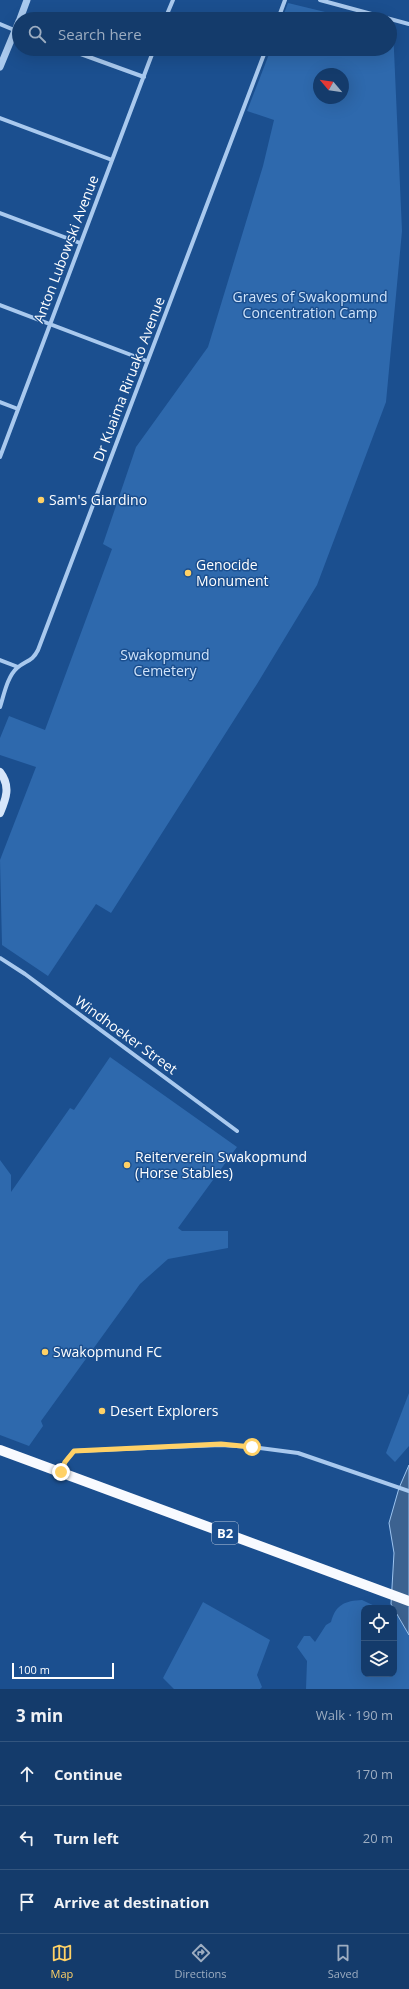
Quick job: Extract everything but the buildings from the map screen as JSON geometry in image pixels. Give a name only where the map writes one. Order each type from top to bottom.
[{"type":"highway","name":"B2","points":[[0,1450],[318,1569],[409,1601]]},
{"type":"main road","points":[[0,772],[6,782],[7,789],[7,795],[0,813]]},
{"type":"street","points":[[22,12],[27,0]]},
{"type":"street","points":[[168,12],[172,0]]},
{"type":"street","points":[[281,12],[285,0]]},
{"type":"street","points":[[320,0],[364,12]]},
{"type":"street","points":[[397,21],[409,24]]},
{"type":"street","points":[[0,24],[12,29]]},
{"type":"street","points":[[0,67],[12,42]]},
{"type":"street","points":[[86,56],[144,77]]},
{"type":"street","name":"Anton Lubowski Avenue","points":[[0,457],[152,56]]},
{"type":"street","name":"Dr Kuaima Riruako Avenue","points":[[0,707],[10,678],[18,666],[33,659],[38,650],[263,56]]},
{"type":"street","points":[[0,118],[112,160]]},
{"type":"street","points":[[0,213],[80,243]]},
{"type":"street","points":[[0,305],[147,361]]},
{"type":"street","points":[[0,402],[18,409]]},
{"type":"street","points":[[0,660],[18,666]]},
{"type":"street","name":"Windhoeker Street","points":[[0,958],[25,974],[237,1131]]},
{"type":"street","points":[[61,1472],[65,1462],[74,1451],[221,1444],[298,1453],[409,1491]]},
{"type":"green space","points":[[288,3],[325,12],[285,12]]},
{"type":"green space","points":[[268,56],[394,56],[402,231],[386,402],[317,585],[257,684],[111,913],[96,904],[48,976],[2,945],[0,860],[36,767],[0,755],[0,738],[9,716],[45,730],[112,549],[103,544],[136,447],[208,347],[263,166],[274,120],[247,111]]},
{"type":"green space","points":[[110,1057],[237,1147],[178,1228],[182,1231],[228,1231],[228,1248],[168,1259],[140,1284],[41,1421],[43,1426],[29,1446],[0,1435],[0,1160],[11,1175],[11,1192],[70,1108],[74,1110]]},
{"type":"green space","points":[[409,1393],[409,1446],[395,1462],[386,1453]]},
{"type":"green space","points":[[362,1600],[373,1605],[361,1605],[361,1677],[397,1677],[397,1616],[409,1621],[409,1689],[306,1689],[307,1661],[297,1647],[304,1636],[310,1636],[315,1642],[326,1625],[331,1622],[339,1607],[351,1601]]},
{"type":"green space","points":[[203,1602],[270,1640],[257,1675],[262,1687],[260,1689],[174,1689],[163,1678]]},
{"type":"shaded area","points":[[409,1465],[409,1635],[397,1614],[397,1605],[391,1604],[394,1553],[389,1523],[399,1488]]},
{"type":"place","name":"Sam's Giardino","points":[[41,500]]},
{"type":"place","name":"Genocide Monument","points":[[188,573]]},
{"type":"place","name":"Reiterverein Swakopmund (Horse Stables)","points":[[127,1165]]},
{"type":"place","name":"Swakopmund FC","points":[[45,1352]]},
{"type":"place","name":"Desert Explorers","points":[[102,1411]]},
{"type":"route","points":[[61,1472],[68,1457],[74,1451],[221,1444],[252,1447]]},
{"type":"park label","name":"Graves of Swakopmund Concentration Camp","points":[[310,306]]},
{"type":"park label","name":"Swakopmund Cemetery","points":[[165,664]]}]
